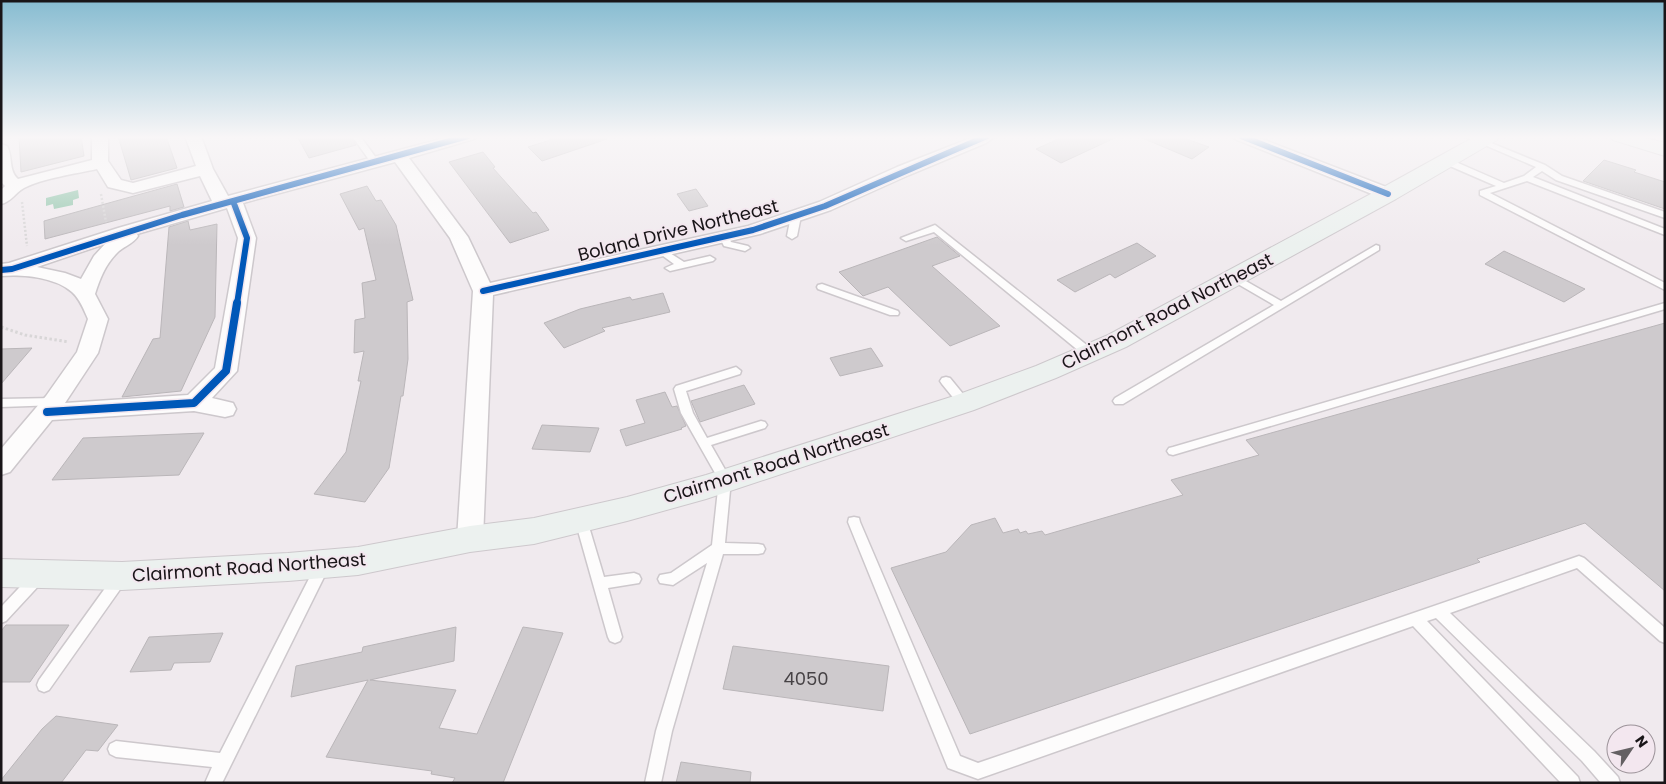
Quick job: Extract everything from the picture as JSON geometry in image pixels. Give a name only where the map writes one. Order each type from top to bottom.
[{"type":"main road","name":"Clairmont Road Northeast","points":[[1,573],[122,576],[358,561],[470,539],[534,531],[725,480],[964,403],[1089,353],[1116,341],[1234,278],[1426,173]]},
{"type":"street","points":[[5,173],[10,183],[19,193]]},
{"type":"street","points":[[1,199],[19,193],[33,179],[60,173]]},
{"type":"street","points":[[108,173],[114,183],[133,188],[191,173]]},
{"type":"street","points":[[194,403],[226,371],[247,238],[228,202],[207,173]]},
{"type":"street","points":[[6,269],[149,225],[336,173]]},
{"type":"street","points":[[411,173],[459,237],[483,291],[470,539]]},
{"type":"street","name":"Boland Drive Northeast","points":[[483,291],[662,251],[796,216],[825,206],[902,173]]},
{"type":"street","points":[[1334,173],[1388,194]]},
{"type":"street","points":[[84,294],[91,275],[100,259],[121,240],[149,225]]},
{"type":"street","points":[[1,466],[50,407],[87,354],[98,319],[91,303],[78,287],[50,275],[6,269]]},
{"type":"street","points":[[50,407],[194,403],[225,409]]},
{"type":"lane","points":[[1473,173],[1504,186]]},
{"type":"lane","points":[[1534,173],[1527,178],[1483,193],[1665,287]]},
{"type":"lane","points":[[1551,173],[1559,178],[1665,214]]},
{"type":"lane","points":[[1527,178],[1665,232]]},
{"type":"lane","points":[[792,236],[796,216]]},
{"type":"lane","points":[[906,238],[935,228],[1089,353]]},
{"type":"lane","points":[[724,236],[726,244],[745,248]]},
{"type":"lane","points":[[1120,401],[1376,248]]},
{"type":"lane","points":[[662,251],[682,265]]},
{"type":"lane","points":[[670,268],[710,259]]},
{"type":"lane","points":[[1234,278],[1281,305]]},
{"type":"lane","points":[[822,287],[894,313]]},
{"type":"lane","points":[[1173,451],[1665,306]]},
{"type":"lane","points":[[653,783],[664,731],[718,548],[725,480],[687,413],[680,389],[736,371]]},
{"type":"lane","points":[[946,381],[964,403]]},
{"type":"lane","points":[[1,404],[50,407]]},
{"type":"lane","points":[[705,443],[761,425]]},
{"type":"lane","points":[[581,520],[615,637]]},
{"type":"lane","points":[[854,522],[954,762],[978,771],[1579,562],[1665,637]]},
{"type":"lane","points":[[664,579],[673,579],[718,548],[758,549]]},
{"type":"lane","points":[[213,783],[323,564]]},
{"type":"lane","points":[[1,617],[40,575]]},
{"type":"lane","points":[[44,685],[122,576]]},
{"type":"lane","points":[[600,583],[634,579]]},
{"type":"lane","points":[[1439,611],[1581,749],[1612,783]]},
{"type":"lane","points":[[1416,619],[1572,783]]},
{"type":"lane","points":[[116,749],[224,761]]},
{"type":"path","points":[[100,188],[108,227]]},
{"type":"path","points":[[19,193],[27,249]]},
{"type":"path","points":[[1,327],[25,334],[73,342]]},
{"type":"shaded area","points":[[78,190],[79,198],[73,200],[73,205],[54,209],[53,204],[46,206],[46,198]]},
{"type":"building","points":[[129,173],[159,173],[131,180]]},
{"type":"building","points":[[457,173],[497,173],[533,213],[536,212],[549,230],[510,243]]},
{"type":"building","points":[[1591,173],[1636,173],[1665,182],[1665,209],[1583,181]]},
{"type":"building","points":[[177,184],[184,207],[170,211],[170,206],[45,239],[44,221]]},
{"type":"building","points":[[367,186],[376,201],[381,200],[396,225],[413,300],[407,302],[408,359],[389,468],[365,502],[314,494],[346,452],[361,381],[358,381],[364,351],[354,353],[355,320],[365,318],[362,283],[376,280],[364,228],[359,230],[340,194]]},
{"type":"building","points":[[696,189],[708,206],[689,211],[677,194]]},
{"type":"building","points":[[188,221],[190,230],[217,224],[215,317],[181,391],[122,397],[153,339],[160,338],[169,227]]},
{"type":"building","points":[[937,237],[960,256],[932,266],[1000,326],[950,346],[888,287],[863,296],[839,272]]},
{"type":"building","points":[[1137,243],[1156,256],[1115,278],[1110,274],[1075,292],[1057,280]]},
{"type":"building","points":[[1504,251],[1585,289],[1564,302],[1485,264]]},
{"type":"building","points":[[663,293],[670,312],[602,328],[605,331],[564,348],[544,323],[580,309],[630,297],[632,300]]},
{"type":"building","points":[[1665,323],[1665,591],[1585,523],[1477,559],[1480,562],[970,734],[891,568],[946,552],[971,525],[995,518],[1003,533],[1018,529],[1020,533],[1026,531],[1028,534],[1042,531],[1045,535],[1183,495],[1171,480],[1259,455],[1246,440]]},
{"type":"building","points":[[32,348],[1,384],[1,349]]},
{"type":"building","points":[[871,348],[883,366],[840,376],[830,358]]},
{"type":"building","points":[[744,385],[755,404],[700,422],[691,401]]},
{"type":"building","points":[[665,392],[672,407],[677,406],[686,426],[682,429],[626,446],[620,430],[645,423],[636,400]]},
{"type":"building","points":[[542,425],[599,428],[590,452],[532,449]]},
{"type":"building","points":[[204,433],[179,475],[52,480],[83,438]]},
{"type":"building","points":[[6,625],[69,625],[30,682],[1,682],[1,631]]},
{"type":"building","points":[[456,627],[454,661],[370,680],[456,690],[439,728],[477,734],[523,627],[563,633],[503,783],[452,783],[455,778],[431,774],[432,771],[326,757],[368,680],[291,697],[296,666],[362,652],[363,647]]},
{"type":"building","points":[[223,633],[210,662],[174,663],[171,670],[130,672],[149,637]]},
{"type":"building","points":[[733,646],[889,666],[883,711],[723,689]]},
{"type":"building","points":[[56,716],[118,725],[98,751],[86,750],[61,783],[1,783],[1,780],[42,729]]},
{"type":"building","points":[[681,762],[751,772],[750,783],[676,783]]},
{"type":"cycle path","points":[[1,270],[12,269],[182,215],[336,173]]},
{"type":"cycle path","points":[[483,291],[753,230],[825,206],[899,173]]},
{"type":"cycle path","points":[[1334,173],[1388,194]]},
{"type":"cycle path","points":[[47,412],[194,403],[226,371],[247,238],[233,201]]}]
